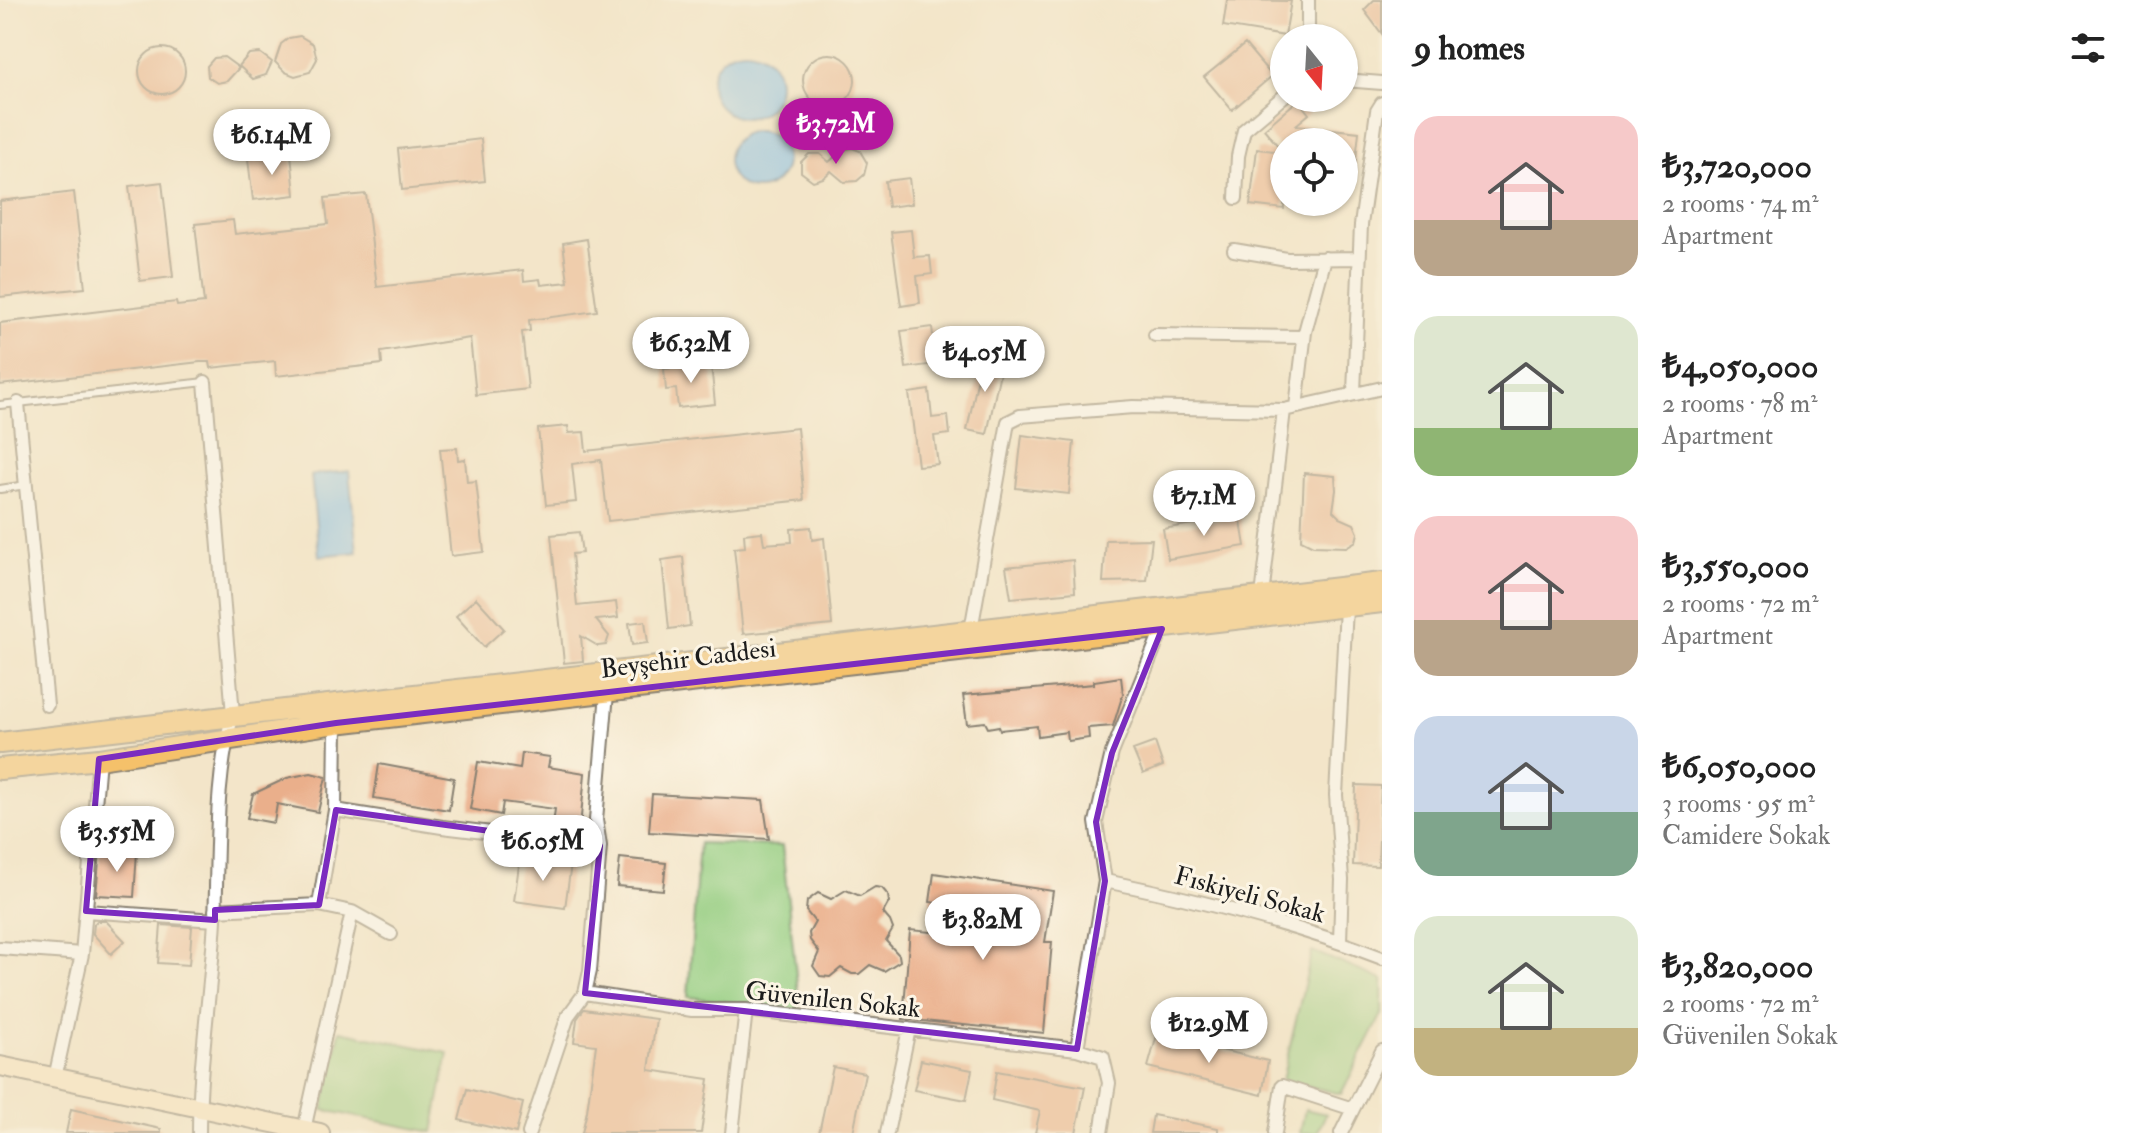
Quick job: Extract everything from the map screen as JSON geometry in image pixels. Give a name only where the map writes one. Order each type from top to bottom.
[{"type":"main road","name":"Beyşehir Caddesi","points":[[0,743],[1382,583]]},
{"type":"main road","name":"Beyşehir Caddesi","points":[[0,769],[99,759],[336,723],[1382,602]]},
{"type":"street","points":[[1308,0],[1308,24]]},
{"type":"street","points":[[1358,81],[1382,83]]},
{"type":"street","points":[[1354,392],[1359,258],[1377,111],[1382,103]]},
{"type":"street","points":[[1236,198],[1238,156],[1244,130],[1270,108]]},
{"type":"street","points":[[1234,250],[1287,259],[1359,258]]},
{"type":"street","points":[[1262,596],[1290,409],[1304,337],[1325,258]]},
{"type":"street","points":[[1155,335],[1304,337]]},
{"type":"street","points":[[199,1133],[215,915],[217,805],[225,741],[233,714],[205,382]]},
{"type":"street","points":[[971,630],[1008,422],[1020,416],[1133,407],[1290,409],[1382,388]]},
{"type":"street","points":[[18,403],[47,705]]},
{"type":"street","points":[[1340,941],[1342,880],[1336,795],[1346,608]]},
{"type":"street","points":[[1101,1133],[1109,1083],[1103,1057],[1077,1049],[1105,881],[1096,822],[1112,753],[1162,629]]},
{"type":"street","points":[[529,1133],[568,1016],[585,993],[590,971],[600,846],[596,820],[607,693]]},
{"type":"street","points":[[319,905],[335,810],[336,723]]},
{"type":"street","points":[[55,1078],[82,954],[99,759]]},
{"type":"street","points":[[335,810],[442,827],[600,846]]},
{"type":"street","name":"Fıskiyeli Sokak","points":[[1105,881],[1213,903],[1340,941],[1382,958]]},
{"type":"street","points":[[86,911],[215,915],[319,905],[352,912],[391,934]]},
{"type":"street","points":[[0,1066],[312,1132],[352,912]]},
{"type":"street","points":[[0,948],[82,954]]},
{"type":"street","name":"Güvenilen Sokak","points":[[585,993],[692,1010],[746,1010],[1077,1049]]},
{"type":"street","points":[[732,1133],[746,1010]]},
{"type":"street","points":[[887,1133],[909,1029]]},
{"type":"street","points":[[1341,1133],[1382,1051]]},
{"type":"street","points":[[1275,1133],[1282,1086],[1353,1109]]},
{"type":"street","points":[[199,1109],[206,1133]]},
{"type":"lane","points":[[0,405],[205,382]]},
{"type":"lane","points":[[0,489],[26,485]]},
{"type":"highlighted area","points":[[1162,629],[1112,753],[1096,822],[1105,881],[1077,1049],[585,993],[600,846],[336,810],[319,905],[215,910],[215,920],[86,911],[99,759],[336,723]]},
{"type":"green space","points":[[699,843],[782,846],[800,1011],[688,997]]},
{"type":"green space","points":[[1312,951],[1382,980],[1382,1014],[1341,1094],[1282,1080]]},
{"type":"green space","points":[[340,1031],[448,1053],[433,1132],[323,1110]]},
{"type":"green space","points":[[1305,1109],[1326,1114],[1317,1133],[1300,1133]]},
{"type":"water","points":[[745,50],[769,60],[779,84],[769,108],[745,118],[721,108],[711,84],[721,60]]},
{"type":"water","points":[[757,131],[768,133],[777,140],[784,149],[784,171],[777,180],[768,187],[757,189],[746,187],[737,180],[730,171],[728,160],[730,149],[737,140],[746,133]]},
{"type":"water","points":[[349,471],[357,552],[319,556],[311,475]]},
{"type":"building","points":[[1227,0],[1291,1],[1287,24],[1270,24],[1270,34],[1223,26]]},
{"type":"building","points":[[1374,0],[1382,0],[1382,34],[1364,10]]},
{"type":"building","points":[[300,36],[313,44],[317,59],[310,72],[295,76],[285,72],[275,62],[281,44],[289,38]]},
{"type":"building","points":[[1245,44],[1270,74],[1270,78],[1232,110],[1204,77]]},
{"type":"building","points":[[162,48],[178,55],[185,71],[178,87],[162,94],[146,87],[139,71],[146,55]]},
{"type":"building","points":[[260,53],[272,62],[266,75],[253,79],[239,66],[249,54]]},
{"type":"building","points":[[829,54],[847,62],[855,80],[847,98],[829,106],[811,98],[803,80],[811,62]]},
{"type":"building","points":[[224,57],[239,68],[227,81],[217,83],[208,77],[207,66],[214,58]]},
{"type":"building","points":[[1284,112],[1307,112],[1309,114],[1296,125],[1323,128],[1270,128],[1270,136],[1264,129]]},
{"type":"building","points":[[481,139],[485,181],[402,190],[398,149]]},
{"type":"building","points":[[852,148],[860,151],[867,163],[864,175],[857,181],[844,182],[831,171],[813,181],[801,172],[801,162],[809,154],[820,154],[829,162],[843,150]]},
{"type":"building","points":[[1257,149],[1270,150],[1270,207],[1250,205]]},
{"type":"building","points":[[291,154],[295,195],[253,200],[248,159]]},
{"type":"building","points":[[909,178],[912,204],[888,207],[885,181]]},
{"type":"building","points":[[162,182],[173,277],[140,281],[129,186]]},
{"type":"building","points":[[74,192],[85,288],[0,297],[0,201]]},
{"type":"building","points":[[366,194],[377,287],[523,270],[524,281],[540,279],[541,285],[568,282],[563,243],[587,239],[597,311],[529,320],[530,331],[522,332],[528,389],[476,395],[470,338],[381,352],[382,364],[276,376],[275,361],[211,368],[210,362],[200,362],[0,385],[0,323],[176,302],[177,306],[204,303],[195,224],[233,220],[235,234],[328,224],[325,198]]},
{"type":"building","points":[[911,230],[914,257],[930,256],[932,274],[917,276],[920,303],[901,306],[891,232]]},
{"type":"building","points":[[932,327],[936,364],[906,368],[901,331]]},
{"type":"building","points":[[983,353],[1003,358],[987,434],[967,430]]},
{"type":"building","points":[[711,364],[715,404],[678,408],[676,389],[666,390],[664,369]]},
{"type":"building","points":[[929,390],[932,418],[948,416],[950,434],[934,436],[938,464],[918,466],[909,393]]},
{"type":"building","points":[[568,426],[569,433],[584,432],[586,451],[797,428],[804,500],[608,521],[601,460],[572,464],[576,502],[546,505],[538,429]]},
{"type":"building","points":[[1022,435],[1074,442],[1069,494],[1016,488]]},
{"type":"building","points":[[457,448],[458,460],[465,459],[467,482],[476,481],[484,552],[451,556],[440,449]]},
{"type":"building","points":[[1304,473],[1335,476],[1333,511],[1354,524],[1358,533],[1356,541],[1346,547],[1313,546],[1301,540]]},
{"type":"building","points":[[1240,516],[1245,546],[1168,559],[1163,529]]},
{"type":"building","points":[[811,527],[812,540],[824,538],[832,625],[743,634],[734,548],[745,547],[744,534],[762,532],[764,544],[792,542],[791,529]]},
{"type":"building","points":[[579,532],[582,553],[572,554],[577,606],[616,602],[618,618],[596,620],[609,636],[606,645],[598,646],[581,636],[583,661],[564,663],[551,535]]},
{"type":"building","points":[[1152,539],[1147,581],[1103,582],[1106,540]]},
{"type":"building","points":[[683,557],[690,626],[669,629],[662,560]]},
{"type":"building","points":[[1073,560],[1075,592],[1011,598],[1006,567]]},
{"type":"building","points":[[476,598],[504,629],[484,647],[456,616]]},
{"type":"building","points":[[645,621],[648,643],[632,645],[629,623]]},
{"type":"building","points":[[1121,677],[1123,694],[1113,726],[1088,728],[1089,738],[1068,741],[1067,732],[1038,736],[1037,726],[1000,730],[999,726],[988,728],[985,722],[967,724],[963,695],[1094,684],[1094,681]]},
{"type":"building","points":[[1155,742],[1163,766],[1143,774],[1133,750]]},
{"type":"building","points":[[522,753],[550,757],[548,767],[585,773],[580,828],[553,825],[555,809],[503,802],[501,815],[470,809],[478,762],[520,769]]},
{"type":"building","points":[[379,764],[454,778],[449,810],[374,798]]},
{"type":"building","points":[[311,773],[326,777],[318,812],[277,804],[274,823],[247,818],[253,794],[287,778]]},
{"type":"building","points":[[1356,785],[1381,786],[1378,866],[1353,865]]},
{"type":"building","points":[[652,794],[763,800],[769,839],[649,832]]},
{"type":"building","points":[[100,850],[137,852],[134,897],[96,895]]},
{"type":"building","points":[[520,858],[571,864],[565,908],[514,901]]},
{"type":"building","points":[[620,858],[666,863],[663,890],[617,886]]},
{"type":"building","points":[[934,873],[1053,891],[1045,942],[1052,942],[1044,1033],[903,1019],[910,930],[1006,939],[1011,907],[959,899],[957,906],[930,902]]},
{"type":"building","points":[[875,887],[882,888],[888,895],[889,902],[883,913],[893,929],[886,941],[899,955],[900,961],[884,971],[870,965],[859,974],[841,968],[830,977],[820,976],[813,966],[819,952],[810,940],[809,933],[815,922],[806,911],[807,901],[818,893],[831,899],[846,890],[860,896]]},
{"type":"building","points":[[97,921],[106,921],[125,941],[111,954],[93,934]]},
{"type":"building","points":[[161,925],[192,927],[189,965],[158,963]]},
{"type":"building","points":[[584,1009],[656,1019],[649,1070],[709,1079],[701,1133],[582,1133],[596,1045],[574,1042],[577,1019]]},
{"type":"building","points":[[1157,1035],[1268,1061],[1262,1095],[1148,1067]]},
{"type":"building","points":[[921,1060],[972,1070],[966,1100],[914,1090]]},
{"type":"building","points":[[833,1067],[865,1073],[853,1133],[819,1133]]},
{"type":"building","points":[[997,1071],[1085,1087],[1076,1133],[1035,1133],[1040,1111],[992,1100]]},
{"type":"building","points":[[467,1089],[523,1103],[516,1133],[459,1120]]},
{"type":"building","points":[[71,1109],[161,1129],[161,1133],[66,1133]]},
{"type":"building","points":[[1153,1115],[1218,1128],[1218,1133],[1150,1133]]}]
